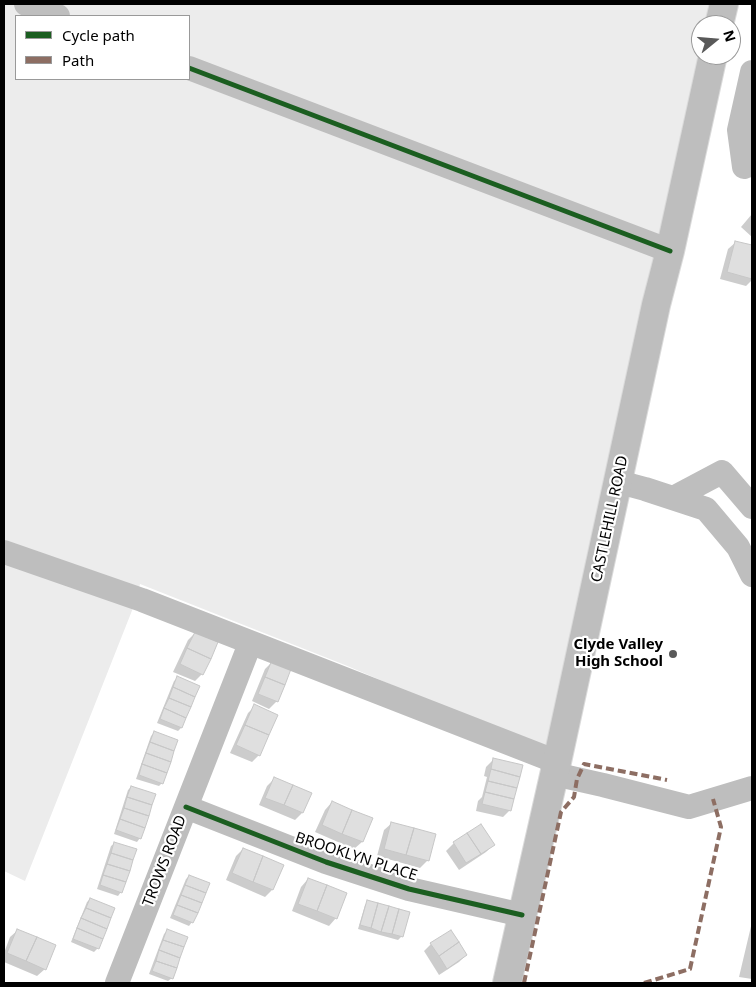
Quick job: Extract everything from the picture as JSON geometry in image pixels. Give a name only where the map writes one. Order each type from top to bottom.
[{"type":"main road","name":"CASTLEHILL ROAD","points":[[507,983],[711,65]]},
{"type":"street","points":[[26,4],[55,15]]},
{"type":"street","points":[[190,68],[670,251]]},
{"type":"street","points":[[748,166],[739,130],[752,72]]},
{"type":"street","points":[[673,498],[722,472],[752,507]]},
{"type":"street","points":[[618,482],[706,509],[738,547],[752,575]]},
{"type":"street","points":[[4,552],[152,604],[556,768],[603,784],[689,807],[752,788]]},
{"type":"street","name":"TROWS ROAD","points":[[117,983],[246,654]]},
{"type":"street","name":"BROOKLYN PLACE","points":[[186,807],[326,862],[409,889],[522,914]]},
{"type":"shaded area","points":[[4,4],[713,4],[710,15],[691,15],[691,65],[699,65],[548,743],[540,748],[345,665],[140,584],[135,603],[25,881],[4,871]]},
{"type":"building","points":[[735,241],[752,245],[752,279],[727,272]]},
{"type":"building","points":[[195,632],[218,642],[211,659],[187,648]]},
{"type":"building","points":[[187,648],[211,659],[203,675],[180,664]]},
{"type":"building","points":[[272,660],[291,669],[285,685],[265,677]]},
{"type":"building","points":[[177,676],[200,686],[195,697],[173,687]]},
{"type":"building","points":[[265,677],[285,685],[278,702],[258,694]]},
{"type":"building","points":[[173,687],[195,697],[191,707],[169,698]]},
{"type":"building","points":[[169,698],[191,707],[186,718],[164,708]]},
{"type":"building","points":[[254,704],[278,715],[269,735],[245,725]]},
{"type":"building","points":[[164,708],[186,718],[182,728],[160,719]]},
{"type":"building","points":[[245,725],[269,735],[260,756],[236,745]]},
{"type":"building","points":[[154,731],[178,740],[174,751],[150,742]]},
{"type":"building","points":[[150,742],[174,751],[171,762],[146,753]]},
{"type":"building","points":[[146,753],[171,762],[167,773],[142,764]]},
{"type":"building","points":[[493,758],[523,765],[520,777],[491,769]]},
{"type":"building","points":[[142,764],[167,773],[163,784],[139,775]]},
{"type":"building","points":[[491,769],[520,777],[517,788],[488,781]]},
{"type":"building","points":[[274,777],[293,785],[284,805],[265,798]]},
{"type":"building","points":[[488,781],[517,788],[514,799],[485,792]]},
{"type":"building","points":[[293,785],[312,793],[303,813],[284,805]]},
{"type":"building","points":[[131,786],[156,794],[152,805],[127,797]]},
{"type":"building","points":[[485,792],[514,799],[511,811],[482,804]]},
{"type":"building","points":[[127,797],[152,805],[149,816],[124,808]]},
{"type":"building","points":[[332,801],[352,810],[342,834],[322,825]]},
{"type":"building","points":[[124,808],[149,816],[145,828],[120,819]]},
{"type":"building","points":[[352,810],[373,818],[363,842],[342,834]]},
{"type":"building","points":[[120,819],[145,828],[141,839],[116,830]]},
{"type":"building","points":[[391,822],[414,828],[406,855],[384,849]]},
{"type":"building","points":[[481,824],[495,845],[481,854],[467,833]]},
{"type":"building","points":[[414,828],[436,834],[429,861],[406,855]]},
{"type":"building","points":[[467,833],[481,854],[466,863],[453,842]]},
{"type":"building","points":[[114,842],[137,849],[133,860],[111,853]]},
{"type":"building","points":[[243,848],[263,856],[253,882],[232,873]]},
{"type":"building","points":[[111,853],[133,860],[130,871],[107,864]]},
{"type":"building","points":[[263,856],[284,865],[273,890],[253,882]]},
{"type":"building","points":[[107,864],[130,871],[126,882],[103,875]]},
{"type":"building","points":[[103,875],[126,882],[122,893],[100,885]]},
{"type":"building","points":[[189,875],[210,883],[206,893],[185,885]]},
{"type":"building","points":[[308,878],[327,885],[317,911],[298,904]]},
{"type":"building","points":[[185,885],[206,893],[202,903],[181,895]]},
{"type":"building","points":[[327,885],[347,893],[337,919],[317,911]]},
{"type":"building","points":[[181,895],[202,903],[198,913],[177,905]]},
{"type":"building","points":[[90,898],[115,908],[111,918],[86,908]]},
{"type":"building","points":[[367,900],[378,903],[371,928],[360,925]]},
{"type":"building","points":[[378,903],[389,906],[381,932],[371,928]]},
{"type":"building","points":[[177,905],[198,913],[193,923],[173,915]]},
{"type":"building","points":[[389,906],[399,909],[392,934],[381,932]]},
{"type":"building","points":[[86,908],[111,918],[107,929],[81,918]]},
{"type":"building","points":[[399,909],[410,912],[403,937],[392,934]]},
{"type":"building","points":[[81,918],[107,929],[103,939],[77,928]]},
{"type":"building","points":[[77,928],[103,939],[99,949],[73,939]]},
{"type":"building","points":[[17,929],[37,937],[26,961],[7,953]]},
{"type":"building","points":[[167,929],[188,937],[184,947],[163,940]]},
{"type":"building","points":[[451,930],[459,942],[439,956],[430,943]]},
{"type":"building","points":[[37,937],[56,945],[46,970],[26,961]]},
{"type":"building","points":[[163,940],[184,947],[180,958],[159,950]]},
{"type":"building","points":[[459,942],[467,955],[447,969],[439,956]]},
{"type":"building","points":[[159,950],[180,958],[177,968],[156,961]]},
{"type":"building","points":[[156,961],[177,968],[173,979],[152,971]]},
{"type":"marked path","points":[[524,983],[561,812],[574,797],[577,779],[584,764],[667,780]]},
{"type":"marked path","points":[[644,983],[690,969],[721,827],[713,799]]},
{"type":"cycle path","points":[[190,68],[670,251]]},
{"type":"cycle path","points":[[186,807],[326,862],[409,889],[522,915]]},
{"type":"place","name":"Clyde Valley High School","points":[[673,654]]}]
